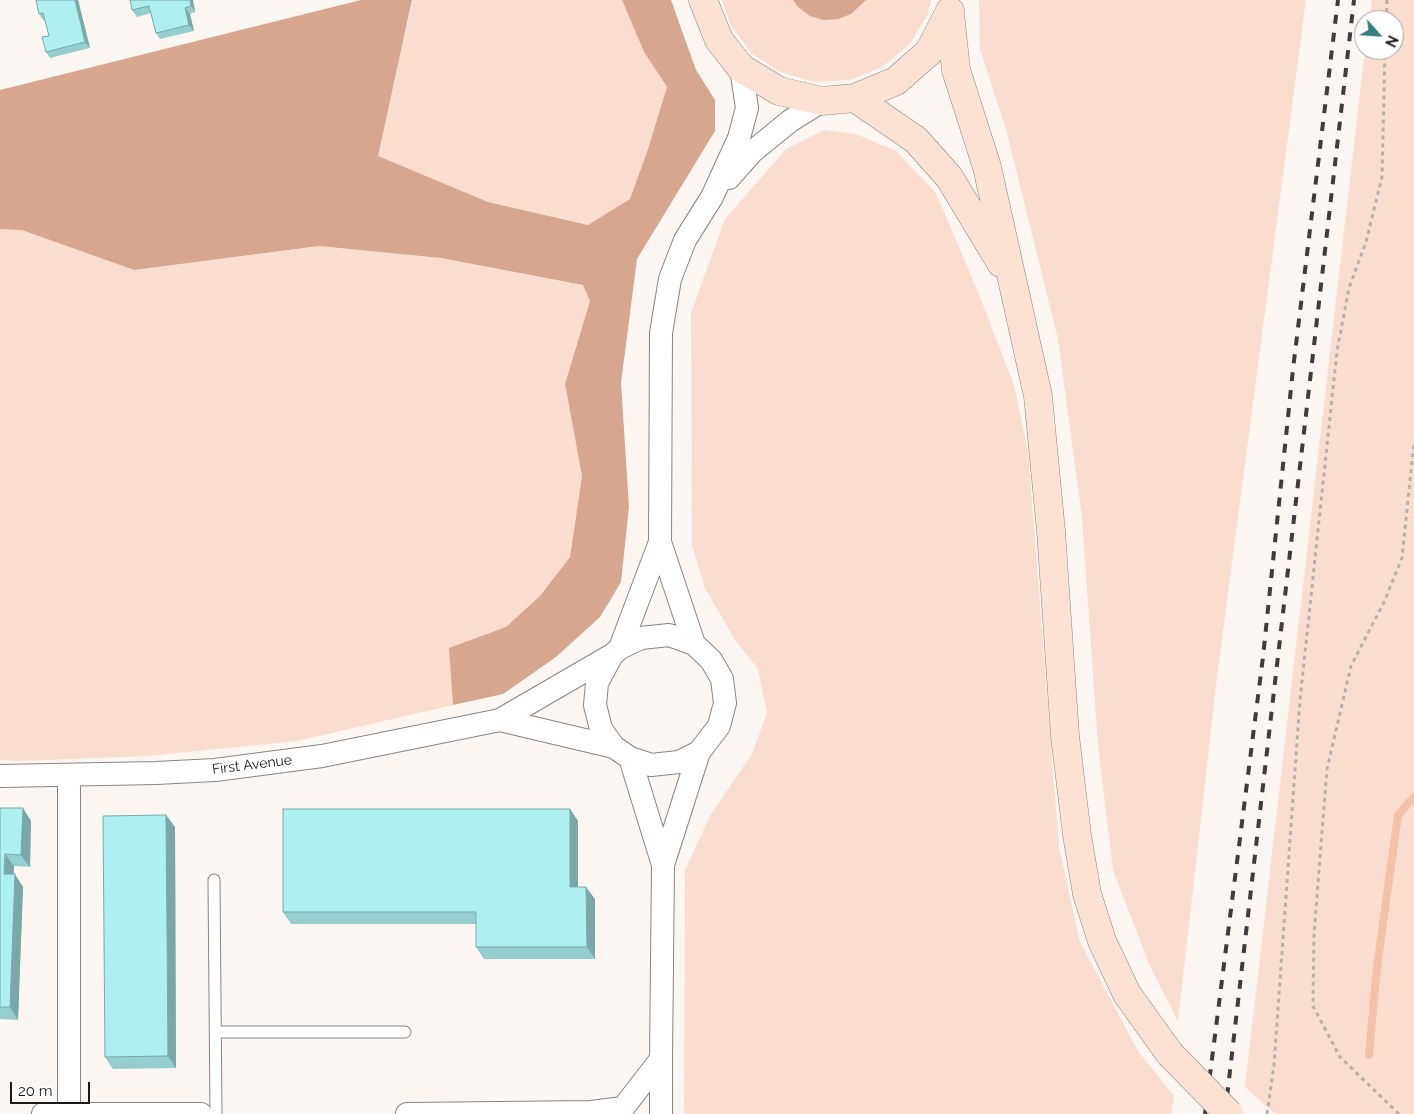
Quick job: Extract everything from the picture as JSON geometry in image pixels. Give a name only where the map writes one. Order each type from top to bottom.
[{"type":"main road","points":[[704,0],[719,40],[742,68],[779,92],[822,101],[855,98],[896,81],[929,52],[951,6]]},
{"type":"main road","points":[[951,6],[956,70],[987,167],[1038,396],[1051,531],[1065,736],[1077,835],[1087,894],[1102,941],[1127,994],[1170,1054],[1229,1114]]},
{"type":"main road","points":[[855,98],[916,140],[949,177],[1014,284]]},
{"type":"street","points":[[694,644],[660,542],[661,333],[670,279],[685,240],[712,197],[739,138],[747,108],[742,68]]},
{"type":"street","points":[[712,197],[752,152],[790,121],[822,101]]},
{"type":"street","points":[[660,542],[616,652],[597,684],[595,705],[601,729],[622,752],[663,865]]},
{"type":"street","points":[[616,652],[640,638],[668,635],[694,644],[712,660],[722,678],[725,703],[719,726],[699,752],[663,865],[661,1114]]},
{"type":"street","name":"First Avenue","points":[[0,776],[69,776],[215,770],[322,756],[500,720],[616,652]]},
{"type":"street","name":"First Avenue","points":[[500,720],[622,752]]},
{"type":"street","points":[[622,752],[651,765],[679,762],[699,752]]},
{"type":"street","points":[[69,776],[69,1114]]},
{"type":"street","points":[[407,1114],[591,1112],[623,1108],[661,1059]]},
{"type":"street","points":[[43,1114],[201,1114]]},
{"type":"lane","points":[[214,880],[216,1114]]},
{"type":"lane","points":[[216,1032],[405,1032]]},
{"type":"path","points":[[1266,1114],[1274,1065],[1300,700],[1337,351],[1349,288],[1366,242],[1382,177],[1385,60]]},
{"type":"path","points":[[1399,1114],[1340,1057],[1313,1006],[1314,934],[1326,769],[1352,666],[1384,602],[1402,558],[1414,442]]},
{"type":"shaded area","points":[[361,0],[412,0],[378,156],[488,202],[588,225],[630,199],[667,87],[644,52],[622,0],[671,0],[696,70],[715,100],[715,131],[637,259],[621,383],[629,507],[621,582],[600,617],[556,657],[503,694],[453,705],[449,648],[506,627],[540,596],[570,557],[582,476],[565,384],[590,301],[583,285],[441,258],[319,246],[134,270],[22,230],[0,229],[0,90]]},
{"type":"shaded area","points":[[413,0],[622,0],[644,52],[667,87],[630,199],[588,225],[488,202],[377,156]]},
{"type":"shaded area","points":[[722,0],[931,0],[928,14],[910,44],[882,67],[850,80],[814,82],[780,72],[751,53],[730,24]]},
{"type":"shaded area","points":[[793,0],[866,0],[851,14],[838,19],[824,20],[810,16],[798,7]]},
{"type":"shaded area","points":[[979,0],[1306,0],[1217,677],[1178,1021],[1149,964],[1113,870],[1098,745],[1082,518],[1058,339],[1006,129],[980,49]]},
{"type":"shaded area","points":[[1372,0],[1414,0],[1414,1114],[1275,1114],[1245,1087],[1364,60],[1404,60],[1404,10],[1370,10]]},
{"type":"shaded area","points":[[824,130],[856,134],[896,151],[936,193],[978,292],[1014,385],[1028,451],[1059,847],[1080,942],[1138,1051],[1174,1096],[1171,1114],[684,1114],[685,870],[711,814],[752,754],[767,713],[758,669],[735,640],[705,588],[692,545],[691,313],[725,219],[786,149]]},
{"type":"shaded area","points":[[0,221],[134,270],[319,246],[441,258],[583,285],[590,301],[565,384],[582,476],[570,557],[540,596],[506,627],[450,648],[453,705],[297,741],[148,756],[19,761],[0,760]]},
{"type":"building","points":[[36,0],[75,0],[85,42],[46,52],[42,37],[49,36],[43,13],[39,14]]},
{"type":"building","points":[[130,0],[190,0],[191,6],[185,8],[189,25],[156,33],[149,6],[132,10]]},
{"type":"building","points":[[0,808],[23,808],[21,855],[5,854],[4,874],[15,874],[10,1007],[0,1007]]},
{"type":"building","points":[[283,809],[570,809],[570,887],[586,887],[587,947],[476,947],[476,912],[283,912]]},
{"type":"building","points":[[166,815],[168,1056],[105,1057],[103,816]]},
{"type":"waterway","points":[[1369,1055],[1377,967],[1398,815],[1414,797]]},
{"type":"railway","points":[[1205,1114],[1263,657],[1293,369],[1338,0]]},
{"type":"railway","points":[[1225,1114],[1354,0]]}]
